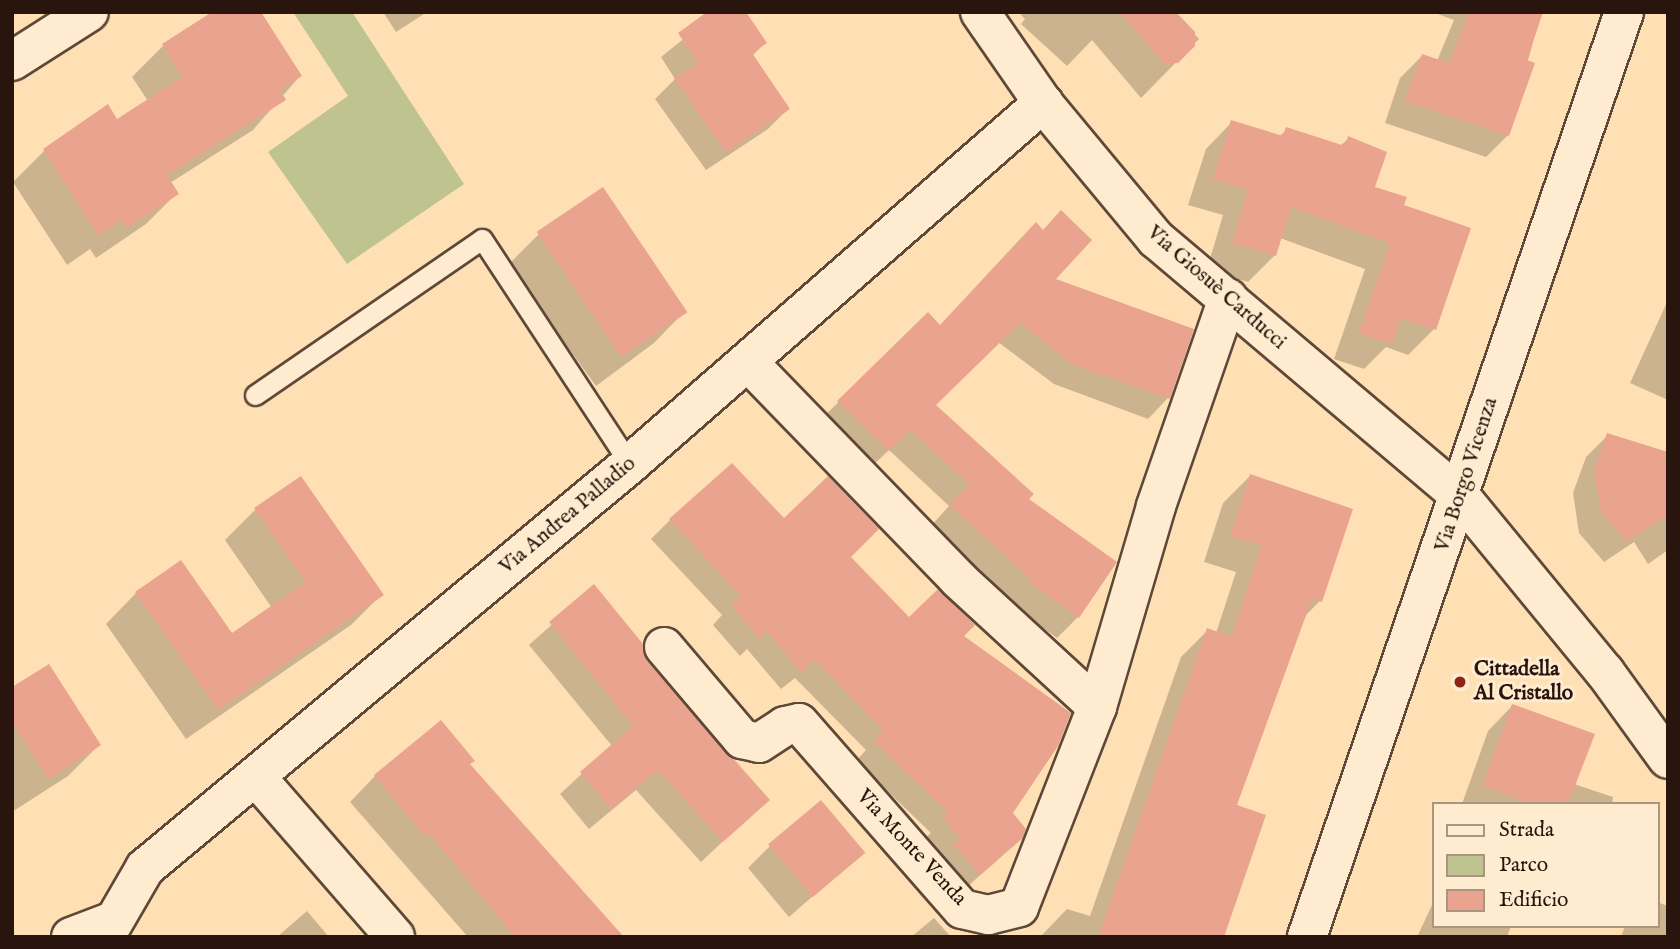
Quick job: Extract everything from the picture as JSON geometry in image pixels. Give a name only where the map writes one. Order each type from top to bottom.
[{"type":"street","points":[[12,61],[89,12]]},
{"type":"street","name":"Via Giosuè Carducci","points":[[980,12],[1043,103],[1156,239],[1461,497],[1605,672],[1668,759]]},
{"type":"street","name":"Via Borgo Vicenza","points":[[1307,937],[1461,497],[1624,12]]},
{"type":"street","name":"Via Andrea Palladio","points":[[109,929],[145,868],[630,464],[1043,103]]},
{"type":"street","name":"Via Monte Venda","points":[[664,647],[742,739],[759,743],[785,726],[799,723],[962,909],[988,915],[1019,907],[1097,707],[1156,506],[1228,298]]},
{"type":"street","points":[[748,362],[958,579],[1097,707]]},
{"type":"street","points":[[257,777],[395,937]]},
{"type":"street","points":[[71,937],[109,929]]},
{"type":"lane","points":[[255,395],[482,239],[630,464]]},
{"type":"green space","points":[[293,12],[352,12],[464,184],[347,264],[268,152],[348,96]]},
{"type":"building","points":[[212,12],[261,12],[302,76],[280,90],[286,100],[167,175],[179,194],[127,228],[122,219],[98,235],[43,149],[108,104],[117,119],[182,77],[162,44]]},
{"type":"building","points":[[707,12],[746,12],[767,43],[752,53],[790,109],[726,152],[674,78],[698,63],[678,33]]},
{"type":"building","points":[[1120,12],[1176,12],[1195,32],[1195,46],[1178,63],[1163,63]]},
{"type":"building","points":[[1469,12],[1543,12],[1527,60],[1535,63],[1509,136],[1405,101],[1422,54],[1449,63]]},
{"type":"building","points":[[1231,120],[1283,136],[1286,127],[1345,146],[1348,136],[1387,152],[1375,187],[1407,197],[1404,205],[1471,228],[1436,330],[1400,318],[1392,344],[1359,333],[1390,243],[1291,207],[1276,256],[1232,243],[1248,189],[1213,179]]},
{"type":"building","points":[[603,187],[687,312],[621,357],[537,232]]},
{"type":"building","points":[[1061,210],[1092,240],[1056,279],[1194,329],[1170,399],[1074,365],[1020,323],[936,405],[1034,494],[1029,499],[1117,562],[1079,618],[1028,582],[1031,579],[949,505],[969,484],[910,430],[889,451],[837,401],[928,312],[940,325],[1036,222],[1043,230]]},
{"type":"building","points":[[1607,433],[1668,452],[1668,514],[1627,542],[1601,511],[1594,470]]},
{"type":"building","points":[[732,463],[784,518],[828,476],[879,529],[851,557],[909,617],[938,589],[975,625],[964,636],[1071,713],[1058,746],[1013,813],[1026,829],[1023,838],[980,875],[953,844],[960,838],[943,818],[949,813],[873,741],[883,730],[815,660],[801,672],[766,630],[760,639],[731,605],[741,596],[669,519]]},
{"type":"building","points":[[1250,474],[1353,509],[1322,602],[1312,599],[1237,805],[1266,815],[1224,937],[1098,937],[1207,628],[1232,637],[1261,545],[1230,536]]},
{"type":"building","points":[[301,476],[384,595],[218,710],[135,592],[181,560],[232,633],[306,582],[254,508]]},
{"type":"building","points":[[594,584],[643,644],[647,661],[770,800],[723,842],[658,770],[611,809],[580,772],[633,726],[549,622]]},
{"type":"building","points":[[49,664],[101,745],[49,779],[12,722],[12,687]]},
{"type":"building","points":[[1512,704],[1595,734],[1569,802],[1525,802],[1483,785]]},
{"type":"building","points":[[441,720],[475,761],[470,764],[624,937],[515,937],[429,833],[425,837],[374,775]]},
{"type":"building","points":[[821,800],[865,853],[812,897],[768,844]]},
{"type":"place","name":"Cittadella Al Cristallo","points":[[1460,682]]}]
